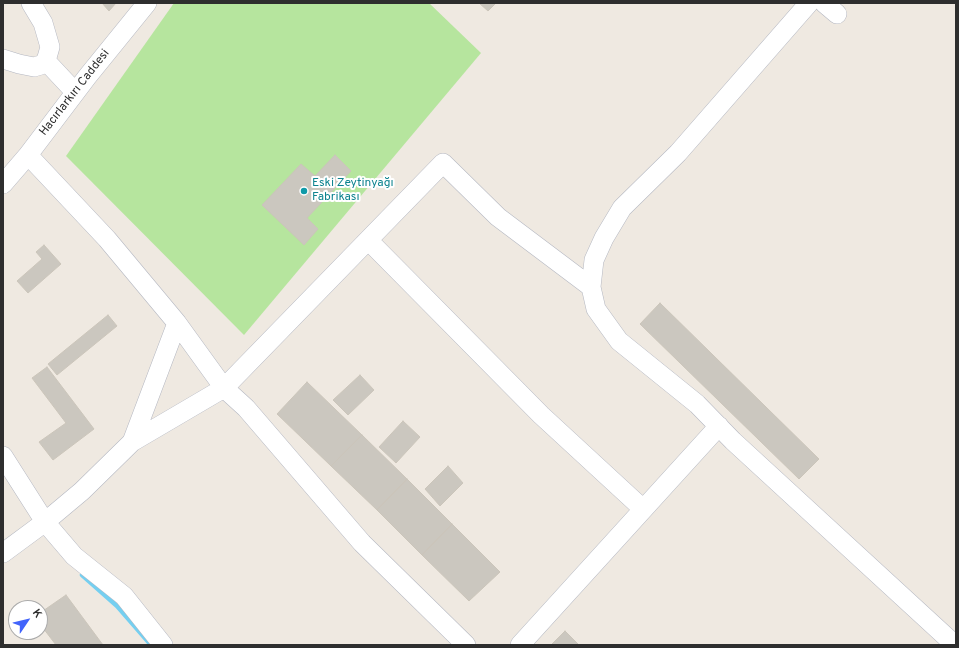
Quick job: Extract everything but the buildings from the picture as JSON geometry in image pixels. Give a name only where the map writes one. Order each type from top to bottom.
[{"type":"street","points":[[3,59],[34,67],[41,65],[46,60],[50,48],[43,23],[31,3]]},
{"type":"street","name":"Hacırlarkırı Caddesi","points":[[3,184],[28,155],[86,77],[147,3]]},
{"type":"street","points":[[809,3],[678,152],[622,208],[604,238],[594,260],[591,287],[596,309],[619,341],[697,404],[733,441],[955,645]]},
{"type":"street","points":[[46,60],[75,92]]},
{"type":"street","points":[[28,155],[107,239],[177,323],[224,388],[246,408],[362,543],[466,645]]},
{"type":"street","points":[[3,553],[46,522],[82,491],[132,442],[224,388],[443,163],[498,217],[591,287]]},
{"type":"street","points":[[368,240],[541,414],[643,509]]},
{"type":"street","points":[[132,442],[177,323]]},
{"type":"street","points":[[520,645],[719,426]]},
{"type":"street","points":[[3,456],[46,522],[74,556],[124,596],[163,645]]},
{"type":"green space","points":[[174,3],[429,3],[481,53],[244,335],[66,156]]},
{"type":"waterway","points":[[82,575],[117,606],[151,645]]},
{"type":"place","name":"Eski Zeytinyağı Fabrikası","points":[[304,191]]}]
